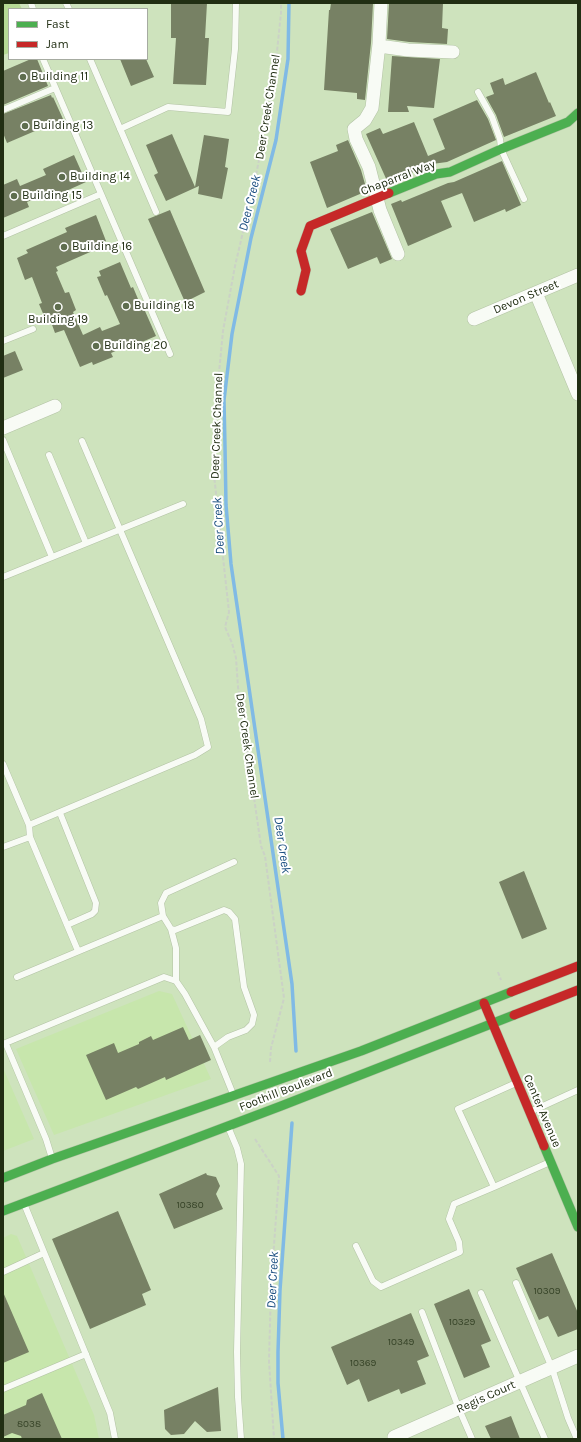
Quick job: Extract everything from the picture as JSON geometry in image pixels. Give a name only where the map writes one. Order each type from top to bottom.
[{"type":"main road","name":"Chaparral Way","points":[[301,291],[306,270],[302,251],[310,226],[436,174],[450,172],[501,149],[568,122],[578,113]]},
{"type":"main road","name":"Foothill Boulevard","points":[[3,1178],[52,1159],[361,1051],[578,966]]},
{"type":"main road","name":"Foothill Boulevard","points":[[3,1211],[578,990]]},
{"type":"main road","name":"Center Avenue","points":[[484,1004],[578,1227]]},
{"type":"street","points":[[381,3],[379,46],[372,108],[364,120],[354,129],[356,139],[369,167],[380,210],[398,254]]},
{"type":"street","points":[[379,46],[408,50],[453,52]]},
{"type":"street","name":"Devon Street","points":[[474,319],[578,275]]},
{"type":"street","points":[[536,293],[578,394]]},
{"type":"street","points":[[3,428],[55,406]]},
{"type":"street","name":"Regis Court","points":[[394,1438],[578,1356]]},
{"type":"lane","points":[[120,129],[168,107],[228,112],[236,49],[236,3]]},
{"type":"lane","points":[[43,60],[170,354]]},
{"type":"lane","points":[[90,60],[156,212]]},
{"type":"lane","points":[[3,110],[55,88]]},
{"type":"lane","points":[[478,92],[492,117],[500,140],[501,149],[524,199]]},
{"type":"lane","points":[[3,236],[101,194]]},
{"type":"lane","points":[[3,341],[33,329]]},
{"type":"lane","points":[[3,440],[52,557]]},
{"type":"lane","points":[[29,825],[195,755],[208,747],[201,719],[82,442]]},
{"type":"lane","points":[[49,454],[86,543]]},
{"type":"lane","points":[[3,577],[183,504]]},
{"type":"lane","points":[[3,764],[29,825],[30,837],[78,951]]},
{"type":"lane","points":[[60,813],[96,903],[95,911],[92,914],[66,925]]},
{"type":"lane","points":[[3,847],[30,837]]},
{"type":"lane","points":[[234,862],[166,893],[161,903],[163,916],[172,929],[176,948],[176,981],[185,994],[214,1047],[234,1096]]},
{"type":"lane","points":[[172,929],[175,930],[224,910],[229,912],[235,919],[244,987],[254,1015],[252,1024],[246,1030],[228,1037],[214,1047]]},
{"type":"lane","points":[[17,977],[163,916]]},
{"type":"lane","points":[[52,1159],[46,1139],[4,1044],[164,978],[176,981]]},
{"type":"lane","points":[[494,1187],[458,1109],[518,1083]]},
{"type":"lane","points":[[530,1112],[578,1090]]},
{"type":"lane","points":[[228,1125],[237,1148],[241,1164],[237,1360],[241,1439]]},
{"type":"lane","points":[[356,1246],[373,1281],[381,1287],[460,1252],[459,1242],[449,1220],[454,1204],[551,1162]]},
{"type":"lane","points":[[23,1203],[110,1413],[115,1439]]},
{"type":"lane","points":[[3,1272],[44,1253]]},
{"type":"lane","points":[[516,1283],[552,1368],[568,1418],[577,1439]]},
{"type":"lane","points":[[481,1293],[545,1439]]},
{"type":"lane","points":[[422,1312],[472,1439]]},
{"type":"lane","points":[[3,1389],[86,1354]]},
{"type":"path","name":"Deer Creek Channel","points":[[270,1062],[271,1048],[284,998],[265,856],[261,846],[238,687],[236,658],[232,643],[225,627],[229,612],[214,475],[216,404],[223,331],[235,266],[254,185],[273,90],[281,3]]},
{"type":"path","points":[[498,972],[501,980]]},
{"type":"path","points":[[255,1139],[279,1176],[271,1287],[268,1361],[274,1439]]},
{"type":"shaded area","points":[[3,3],[19,3],[22,8],[8,8],[8,53],[3,55]]},
{"type":"shaded area","points":[[159,991],[172,994],[211,1079],[54,1135],[16,1049]]},
{"type":"shaded area","points":[[3,1068],[34,1139],[3,1151]]},
{"type":"shaded area","points":[[11,1234],[17,1236],[94,1415],[99,1439],[3,1439],[3,1238]]},
{"type":"building","points":[[171,3],[207,3],[205,38],[209,38],[206,85],[173,84],[176,38],[171,38]]},
{"type":"building","points":[[331,3],[373,3],[371,43],[365,100],[357,99],[357,93],[324,90],[329,10]]},
{"type":"building","points":[[389,3],[443,3],[442,28],[448,29],[447,44],[387,39]]},
{"type":"building","points":[[392,56],[440,59],[434,108],[407,106],[409,112],[388,112]]},
{"type":"building","name":"Building 11","points":[[29,60],[37,60],[48,86],[3,105],[3,71]]},
{"type":"building","points":[[120,60],[146,60],[154,77],[131,86]]},
{"type":"building","points":[[536,72],[556,116],[504,137],[496,115],[486,97],[494,94],[490,83],[503,78],[505,85]]},
{"type":"building","name":"Building 13","points":[[51,95],[63,119],[7,143],[3,133],[3,114]]},
{"type":"building","points":[[477,100],[488,119],[496,140],[447,162],[432,164],[388,183],[366,134],[380,128],[383,134],[414,122],[428,156],[445,149],[433,119]]},
{"type":"building","points":[[172,134],[195,187],[204,135],[229,139],[225,167],[228,168],[222,199],[198,194],[199,186],[166,201],[154,175],[158,173],[146,145]]},
{"type":"building","points":[[348,140],[361,170],[367,191],[327,208],[310,162],[338,151],[336,145]]},
{"type":"building","points":[[74,155],[86,182],[55,196],[53,191],[27,202],[29,207],[3,218],[3,185],[17,179],[20,186],[46,175],[43,169]]},
{"type":"building","points":[[502,161],[521,205],[506,212],[505,209],[474,222],[462,193],[441,201],[452,227],[408,246],[391,204],[401,200],[402,202],[448,183],[454,182]]},
{"type":"building","points":[[170,210],[205,292],[185,302],[148,219]]},
{"type":"building","points":[[372,212],[392,259],[380,264],[377,257],[348,269],[330,229]]},
{"type":"building","points":[[96,215],[106,241],[95,245],[97,249],[56,267],[58,271],[56,272],[65,293],[69,292],[76,310],[73,312],[83,335],[100,327],[102,331],[120,324],[97,277],[101,276],[99,271],[120,262],[131,288],[133,287],[156,336],[135,345],[134,343],[111,353],[113,357],[93,365],[92,362],[80,367],[64,330],[55,333],[51,322],[47,323],[39,304],[42,303],[32,277],[25,280],[17,258],[28,253],[26,250],[67,232],[65,228]]},
{"type":"building","points":[[15,351],[23,370],[3,378],[3,356]]},
{"type":"building","points":[[524,871],[547,929],[522,939],[499,882]]},
{"type":"building","points":[[183,1027],[189,1040],[200,1035],[211,1060],[166,1080],[165,1077],[138,1089],[136,1087],[106,1100],[86,1055],[114,1043],[118,1053],[139,1044],[139,1042],[151,1036],[153,1040]]},
{"type":"building","points":[[206,1173],[207,1175],[216,1177],[220,1186],[216,1194],[223,1209],[174,1229],[159,1194]]},
{"type":"building","points":[[118,1211],[151,1290],[142,1294],[146,1305],[90,1329],[52,1239]]},
{"type":"building","points":[[552,1253],[578,1313],[578,1329],[558,1337],[548,1316],[539,1320],[516,1268]]},
{"type":"building","points":[[469,1289],[491,1341],[481,1345],[490,1367],[464,1378],[434,1304]]},
{"type":"building","points":[[3,1292],[29,1352],[3,1363]]},
{"type":"building","points":[[411,1313],[429,1356],[417,1361],[426,1384],[401,1394],[399,1389],[368,1402],[359,1379],[347,1385],[331,1347]]},
{"type":"building","points":[[218,1387],[221,1431],[207,1432],[195,1421],[184,1434],[171,1435],[165,1429],[164,1410]]},
{"type":"building","points":[[42,1393],[62,1439],[22,1439],[21,1436],[12,1433],[3,1437],[3,1415],[26,1405],[27,1400]]},
{"type":"building","points":[[511,1416],[520,1439],[491,1439],[485,1426]]},
{"type":"waterway","name":"Deer Creek","points":[[289,3],[288,59],[276,140],[251,238],[232,334],[224,400],[226,505],[231,564],[292,984],[296,1051]]},
{"type":"waterway","name":"Deer Creek","points":[[283,1439],[278,1383],[278,1352],[280,1290],[292,1123]]},
{"type":"traffic: fast","points":[[389,193],[436,174],[450,172],[501,149],[568,122],[578,113]]},
{"type":"traffic: fast","points":[[3,1178],[52,1159],[361,1051],[511,992]]},
{"type":"traffic: fast","points":[[3,1211],[281,1106],[514,1015]]},
{"type":"traffic: fast","points":[[544,1146],[578,1227]]},
{"type":"traffic: jam","points":[[301,291],[306,270],[301,251],[310,226],[389,193]]},
{"type":"traffic: jam","points":[[511,992],[578,966]]},
{"type":"traffic: jam","points":[[514,1015],[578,990]]},
{"type":"traffic: jam","points":[[484,1003],[544,1146]]},
{"type":"place","name":"Building 11","points":[[23,77]]},
{"type":"place","name":"Building 13","points":[[25,126]]},
{"type":"place","name":"Building 14","points":[[62,177]]},
{"type":"place","name":"Building 15","points":[[14,196]]},
{"type":"place","name":"Building 16","points":[[64,247]]},
{"type":"place","name":"Building 18","points":[[126,306]]},
{"type":"place","name":"Building 19","points":[[58,307]]},
{"type":"place","name":"Building 20","points":[[96,346]]}]
